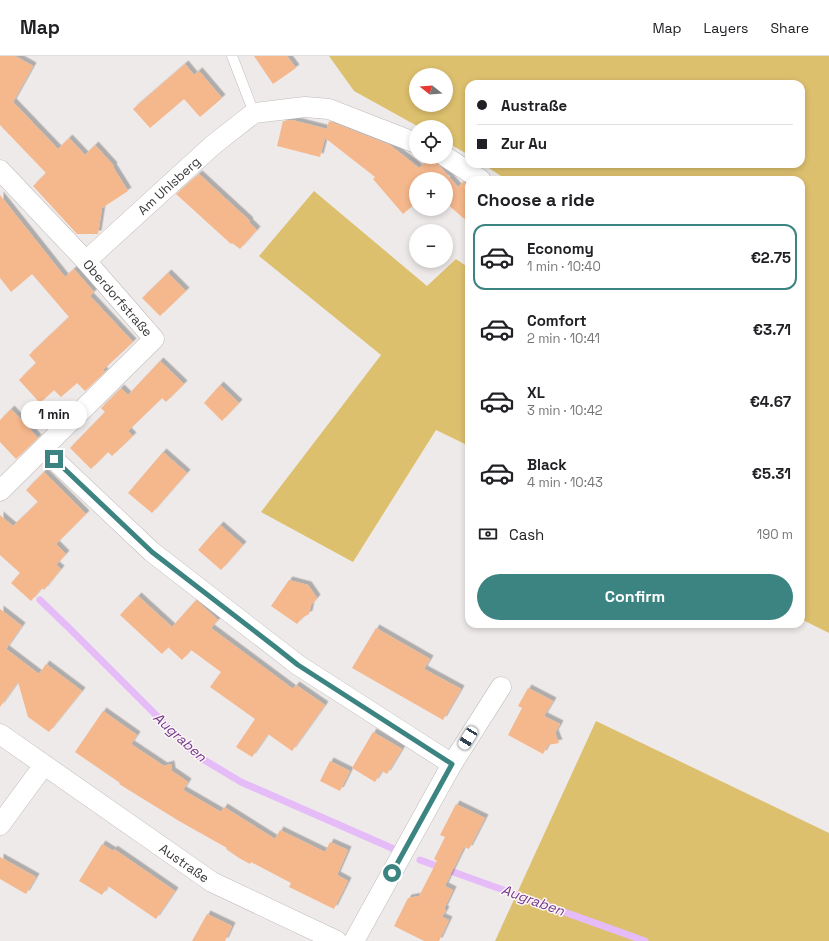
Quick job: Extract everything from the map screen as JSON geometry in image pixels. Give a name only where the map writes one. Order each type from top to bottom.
[{"type":"street","name":"Am Uhlsberg","points":[[86,261],[213,145],[254,114],[305,107],[329,109],[409,140]]},
{"type":"street","points":[[453,162],[475,176]]},
{"type":"street","name":"Oberdorfstraße","points":[[0,170],[86,261],[154,339],[0,490]]},
{"type":"street","points":[[43,449],[152,552],[298,665],[452,764]]},
{"type":"street","points":[[354,941],[452,764],[501,687]]},
{"type":"street","name":"Austraße","points":[[0,734],[212,882],[337,941]]},
{"type":"street","points":[[0,825],[44,765]]},
{"type":"lane","points":[[232,56],[254,114]]},
{"type":"shaded area","points":[[329,56],[829,56],[829,633],[805,621],[805,176],[501,176],[489,168],[805,168],[805,80],[465,80],[465,153],[453,146],[453,120],[409,120],[409,121],[354,91]]},
{"type":"shaded area","points":[[314,191],[427,286],[446,268],[453,268],[453,262],[456,259],[465,265],[465,444],[436,430],[353,562],[261,512],[381,355],[259,256]]},
{"type":"shaded area","points":[[596,721],[829,833],[829,941],[495,941]]},
{"type":"building","points":[[0,56],[15,56],[33,66],[13,102],[58,149],[69,138],[85,155],[95,145],[114,166],[113,167],[128,191],[102,208],[98,234],[77,234],[33,186],[46,173],[0,125]]},
{"type":"building","points":[[254,56],[287,56],[296,68],[273,84]]},
{"type":"building","points":[[185,64],[194,75],[199,71],[222,98],[200,117],[184,99],[150,128],[133,109]]},
{"type":"building","points":[[292,120],[327,129],[329,121],[390,145],[409,160],[409,164],[414,164],[419,168],[423,164],[438,164],[445,172],[409,172],[409,209],[403,214],[373,179],[375,177],[325,138],[320,157],[277,146],[283,121]]},
{"type":"building","points":[[199,174],[250,221],[249,222],[257,230],[240,249],[232,243],[231,244],[176,194]]},
{"type":"building","points":[[453,181],[458,187],[463,182],[465,183],[465,220],[453,209]]},
{"type":"building","points":[[0,195],[65,277],[74,269],[94,292],[90,296],[133,342],[103,370],[105,372],[85,391],[77,383],[61,397],[54,390],[40,403],[19,380],[36,363],[29,355],[69,317],[32,274],[11,292],[0,278]]},
{"type":"building","points":[[168,273],[186,291],[160,316],[142,298]]},
{"type":"building","points":[[160,361],[184,384],[166,402],[162,398],[128,431],[133,436],[112,456],[108,452],[91,469],[70,448],[105,412],[101,408],[121,388],[128,395]]},
{"type":"building","points":[[220,385],[239,403],[222,421],[204,403]]},
{"type":"building","points":[[11,409],[38,438],[16,459],[0,442],[0,420]]},
{"type":"building","points":[[163,452],[187,473],[152,513],[128,493]]},
{"type":"building","points":[[44,472],[86,514],[56,544],[66,554],[56,565],[61,569],[44,590],[42,588],[31,601],[11,583],[20,573],[0,555],[0,515],[13,526],[38,502],[26,490]]},
{"type":"building","points":[[220,525],[243,545],[221,570],[198,550]]},
{"type":"building","points":[[289,580],[308,585],[317,598],[311,605],[309,614],[302,618],[297,624],[271,606]]},
{"type":"building","points":[[138,596],[172,627],[196,600],[218,620],[211,628],[293,689],[296,685],[325,705],[292,751],[268,734],[252,757],[236,747],[255,719],[210,687],[221,672],[191,650],[182,660],[168,647],[162,654],[120,615]]},
{"type":"building","points":[[0,609],[22,626],[6,649],[39,674],[46,664],[82,691],[49,732],[28,717],[18,682],[0,707]]},
{"type":"building","points":[[376,628],[430,659],[424,669],[461,689],[443,720],[352,668]]},
{"type":"building","points":[[528,688],[553,701],[544,716],[560,724],[555,733],[559,743],[548,745],[543,754],[508,735],[522,708],[518,706]]},
{"type":"building","points":[[103,711],[137,735],[131,744],[164,766],[171,764],[172,771],[188,782],[183,790],[221,812],[224,807],[275,839],[280,830],[325,852],[330,842],[348,850],[337,875],[348,881],[334,909],[289,887],[291,883],[251,862],[250,864],[239,858],[226,849],[227,848],[179,821],[119,784],[120,783],[75,752]]},
{"type":"building","points":[[373,732],[402,749],[387,774],[382,771],[375,782],[352,768]]},
{"type":"building","points":[[330,761],[350,771],[340,791],[320,781]]},
{"type":"building","points":[[456,804],[485,818],[469,849],[464,847],[445,886],[453,890],[442,917],[449,920],[439,941],[424,941],[394,926],[408,898],[419,896],[437,861],[434,859],[445,837],[440,835]]},
{"type":"building","points":[[102,844],[113,851],[114,849],[175,891],[156,919],[108,886],[102,895],[79,881]]},
{"type":"building","points":[[0,857],[36,877],[26,894],[0,879]]},
{"type":"building","points":[[207,914],[232,926],[225,941],[192,941]]},
{"type":"waterway","name":"Augraben","points":[[40,600],[196,755],[241,782],[394,849]]},
{"type":"waterway","name":"Augraben","points":[[420,860],[645,941]]},
{"type":"route","points":[[54,459],[152,552],[298,665],[452,764],[392,873]]}]
